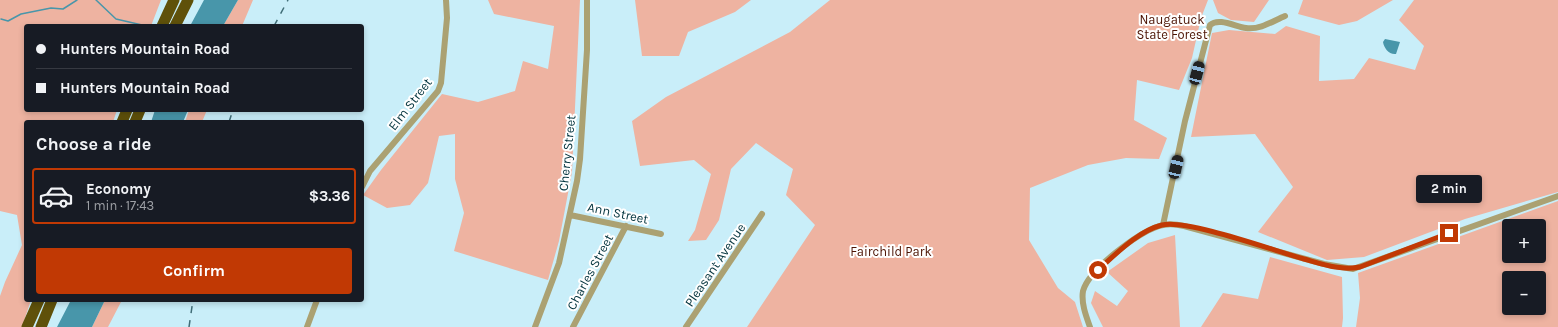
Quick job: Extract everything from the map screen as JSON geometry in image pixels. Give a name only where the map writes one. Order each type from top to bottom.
[{"type":"highway","points":[[163,24],[174,0]]},
{"type":"highway","points":[[176,24],[188,0]]},
{"type":"highway","points":[[27,327],[38,302]]},
{"type":"highway","points":[[40,327],[51,302]]},
{"type":"street","name":"Elm Street","points":[[364,182],[370,171],[438,91],[441,83],[447,18],[446,0]]},
{"type":"street","name":"Cherry Street","points":[[535,327],[559,263],[570,215],[580,153],[587,50],[587,0]]},
{"type":"street","points":[[1163,225],[1185,121],[1210,25],[1215,22],[1221,22],[1245,28],[1254,28],[1285,16]]},
{"type":"street","points":[[1090,327],[1083,298],[1084,290],[1089,279],[1123,249],[1150,230],[1163,225],[1175,224],[1203,230],[1324,264],[1348,269],[1360,267],[1462,229],[1558,196]]},
{"type":"street","name":"Pleasant Avenue","points":[[686,327],[762,214]]},
{"type":"street","name":"Ann Street","points":[[570,215],[661,234]]},
{"type":"street","name":"Charles Street","points":[[573,327],[626,226]]},
{"type":"street","points":[[307,327],[316,302]]},
{"type":"green space","points":[[0,0],[161,0],[152,24],[24,24],[24,112],[116,112],[114,120],[24,120],[24,302],[30,302],[22,327],[0,327],[0,296],[22,245],[17,215],[0,211]]},
{"type":"green space","points":[[238,0],[253,0],[243,24],[224,24]]},
{"type":"green space","points":[[488,0],[580,0],[572,172],[559,241],[548,280],[454,251],[464,213],[455,179],[455,134],[439,136],[428,183],[410,205],[387,208],[364,196],[381,170],[442,94],[478,102],[515,91],[523,61],[548,69],[554,26],[494,14]]},
{"type":"green space","points":[[635,0],[751,0],[735,12],[688,32],[679,56],[642,56]]},
{"type":"green space","points":[[830,0],[1208,0],[1201,18],[1192,58],[1179,90],[1137,80],[1134,120],[1167,138],[1159,159],[1126,158],[1088,165],[1030,188],[1029,240],[1058,288],[1075,302],[1083,327],[747,327],[815,225],[786,195],[793,169],[756,143],[731,169],[719,220],[706,240],[688,241],[695,230],[711,174],[694,160],[640,166],[632,121],[666,97],[790,32]]},
{"type":"green space","points":[[1213,0],[1269,0],[1254,22],[1231,20],[1218,13]]},
{"type":"green space","points":[[1303,0],[1393,0],[1357,21],[1339,25],[1298,14]]},
{"type":"green space","points":[[1414,0],[1558,0],[1558,192],[1465,219],[1364,257],[1327,260],[1258,232],[1293,187],[1255,134],[1191,137],[1212,33],[1229,30],[1275,34],[1286,26],[1320,36],[1319,81],[1354,79],[1369,58],[1415,70],[1424,46],[1399,20]]},
{"type":"green space","points":[[188,112],[206,112],[203,120],[186,120]]},
{"type":"green space","points":[[1558,201],[1558,327],[1356,327],[1360,298],[1358,273],[1502,221],[1502,263],[1546,263],[1546,219],[1508,219]]},
{"type":"green space","points":[[1175,235],[1180,327],[1103,327],[1091,303],[1095,291],[1117,306],[1128,291],[1107,272],[1148,243]]},
{"type":"green space","points":[[1270,257],[1342,277],[1342,327],[1201,327],[1223,293],[1258,299]]},
{"type":"green space","points":[[104,302],[121,302],[108,327],[92,327]]},
{"type":"water","points":[[204,0],[238,0],[224,24],[191,24]]},
{"type":"water","points":[[1385,39],[1400,42],[1396,54],[1389,52],[1384,47],[1383,42]]},
{"type":"water","points":[[154,112],[187,112],[184,120],[152,120]]},
{"type":"water","points":[[70,302],[104,302],[92,327],[57,327]]},
{"type":"waterway","points":[[1,19],[8,21],[21,14],[51,8],[63,9],[77,0]]},
{"type":"waterway","points":[[96,0],[116,19],[138,24]]},
{"type":"railway","points":[[275,24],[288,0]]},
{"type":"railway","points":[[230,120],[232,112]]},
{"type":"railway","points":[[189,327],[193,302]]},
{"type":"route","points":[[1098,270],[1140,236],[1156,227],[1167,224],[1175,224],[1203,230],[1324,264],[1348,269],[1360,267],[1449,233]]},
{"type":"park label","name":"Naugatuck State Forest","points":[[1172,26]]},
{"type":"park label","name":"Fairchild Park","points":[[891,251]]}]
